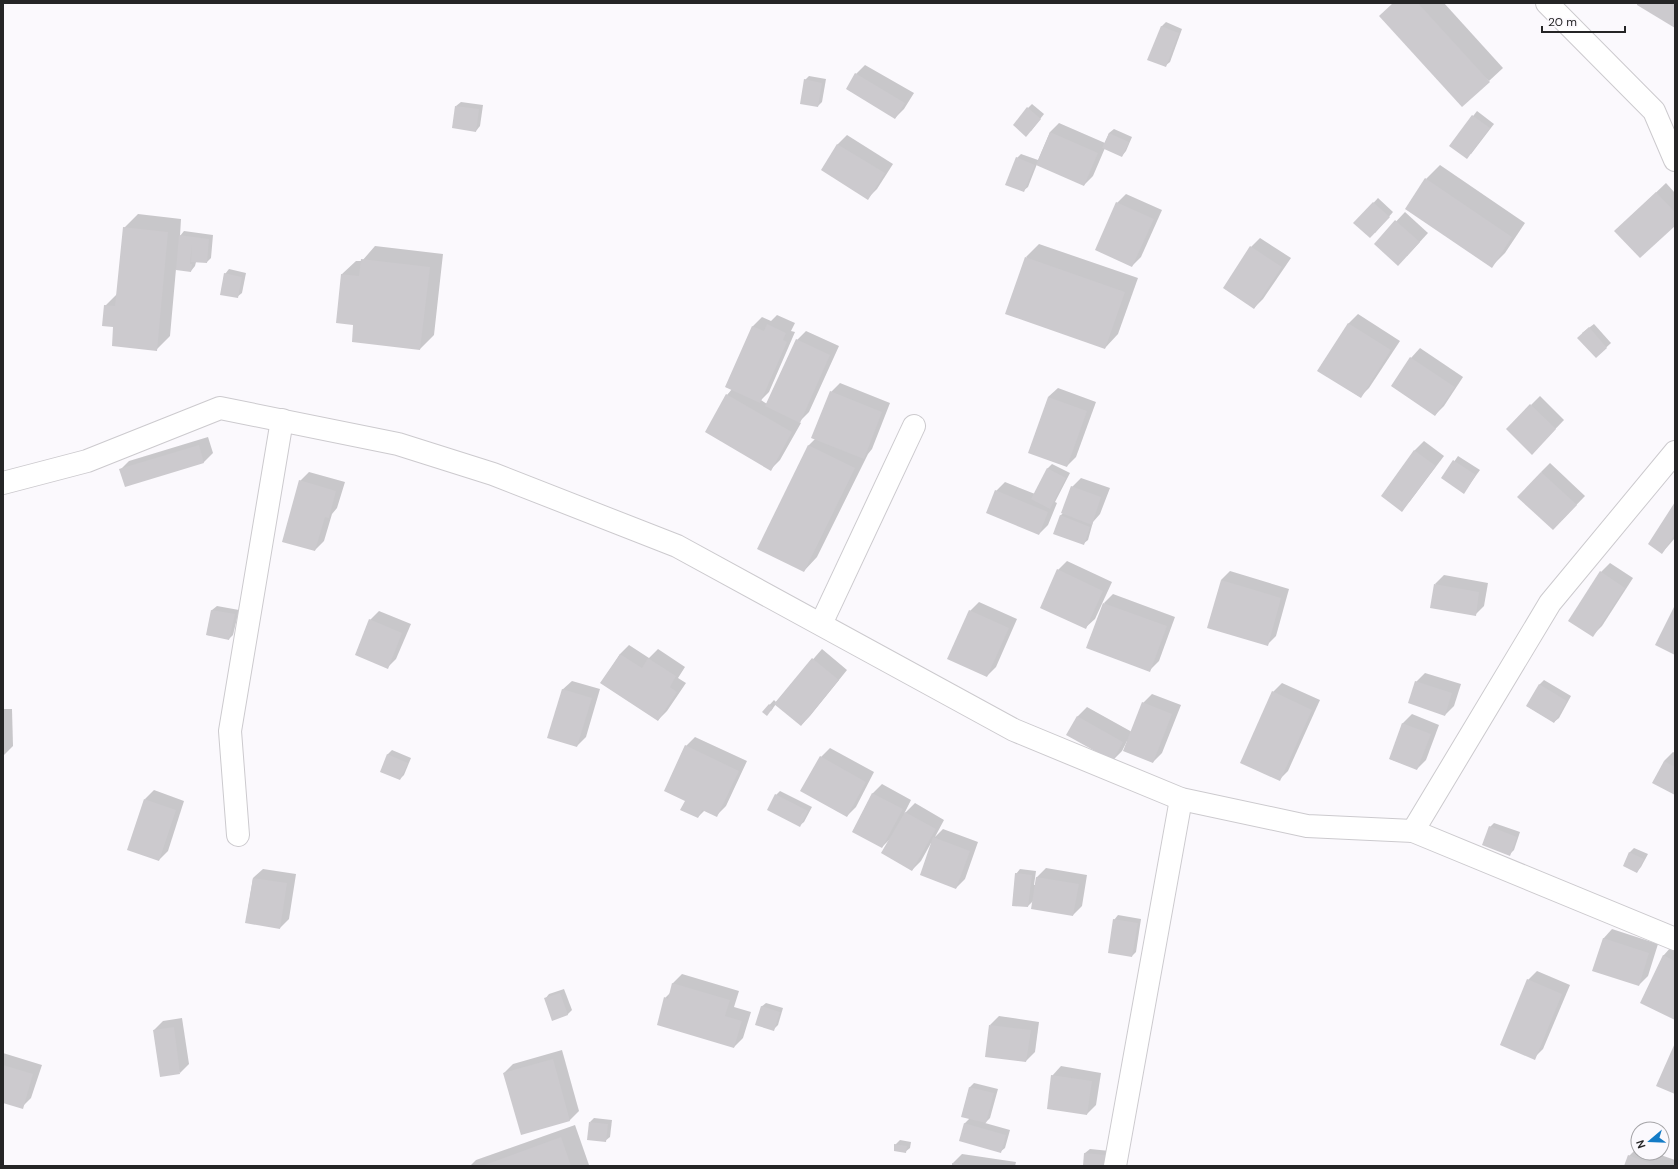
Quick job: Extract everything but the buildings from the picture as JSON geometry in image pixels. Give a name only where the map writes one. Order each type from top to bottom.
[{"type":"street","points":[[1547,3],[1654,111],[1675,160]]},
{"type":"street","points":[[3,483],[87,461],[220,408],[398,444],[493,474],[677,546],[1014,730],[1181,799],[1307,826],[1413,831],[1675,939]]},
{"type":"street","points":[[238,835],[230,730],[282,420]]},
{"type":"street","points":[[821,624],[914,426]]},
{"type":"street","points":[[1413,831],[1550,603],[1675,452]]},
{"type":"street","points":[[1115,1166],[1181,799]]}]
